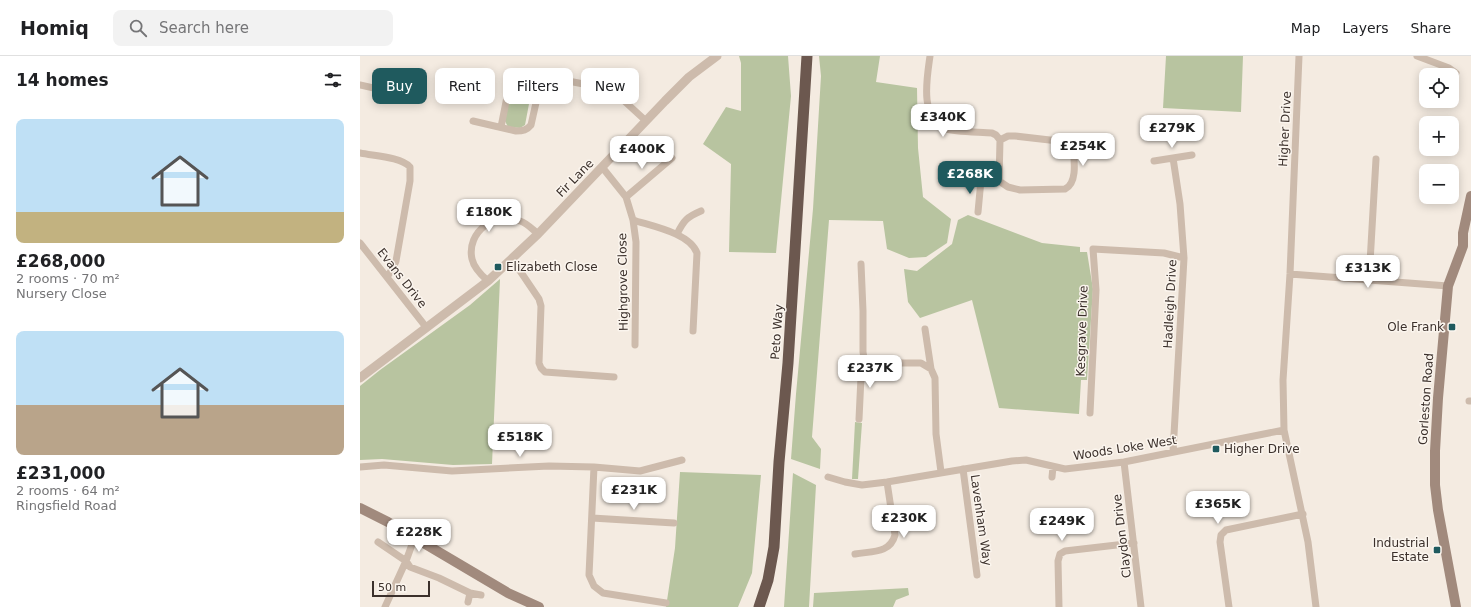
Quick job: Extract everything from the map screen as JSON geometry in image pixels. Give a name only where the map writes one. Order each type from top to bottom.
[{"type":"highway","name":"Peto Way","points":[[759,607],[768,580],[774,547],[778,462],[788,363],[807,56]]},
{"type":"main road","name":"Gorleston Road","points":[[1456,607],[1438,510],[1435,451],[1448,286],[1467,246],[1463,233],[1471,196]]},
{"type":"main road","points":[[360,508],[388,522],[508,593],[539,607]]},
{"type":"street","name":"Fir Lane","points":[[360,378],[488,282],[538,234],[689,77],[717,56]]},
{"type":"street","points":[[930,56],[926,91],[929,112],[932,118],[938,125],[947,129],[992,133],[996,135],[1000,140],[999,181]]},
{"type":"street","name":"Higher Drive","points":[[1299,56],[1290,274],[1282,380],[1284,430],[1303,514],[1316,607]]},
{"type":"street","points":[[1416,56],[1449,68]]},
{"type":"street","points":[[573,82],[611,91],[646,121]]},
{"type":"street","points":[[360,85],[372,88]]},
{"type":"street","points":[[501,128],[506,104]]},
{"type":"street","points":[[473,122],[522,131],[528,129],[531,125],[536,104]]},
{"type":"street","points":[[962,168],[961,178],[999,181],[1008,187],[1020,190],[1066,189],[1070,187],[1073,182],[1075,146],[1067,142],[1015,136],[1008,136],[1000,140]]},
{"type":"street","points":[[360,153],[399,160],[406,163],[410,167],[410,181],[396,261],[387,277]]},
{"type":"street","points":[[1154,161],[1192,155]]},
{"type":"street","points":[[626,197],[672,158]]},
{"type":"street","name":"Hadleigh Drive","points":[[1173,158],[1180,204],[1184,258],[1173,452]]},
{"type":"street","points":[[1369,280],[1376,159]]},
{"type":"street","name":"Highgrove Close","points":[[602,167],[626,197],[633,220],[636,242],[635,345]]},
{"type":"street","points":[[978,212],[981,180]]},
{"type":"street","points":[[677,234],[684,221],[690,216],[701,211]]},
{"type":"street","points":[[488,282],[476,268],[472,255],[476,234],[484,226],[498,219],[510,218],[525,223],[538,234]]},
{"type":"street","name":"Highgrove Close","points":[[633,220],[677,234],[692,245],[697,253],[693,331]]},
{"type":"street","name":"Evans Drive","points":[[361,246],[426,327]]},
{"type":"street","points":[[1085,249],[1164,252],[1184,258]]},
{"type":"street","name":"Kesgrave Drive","points":[[1090,413],[1096,290],[1093,249]]},
{"type":"street","points":[[512,259],[539,299],[541,306],[539,363],[541,368],[545,372],[614,377]]},
{"type":"street","points":[[859,419],[861,377],[864,358],[861,264]]},
{"type":"street","points":[[1290,274],[1448,286]]},
{"type":"street","points":[[925,329],[931,369],[935,378],[936,434],[941,472]]},
{"type":"street","points":[[864,358],[875,363],[921,363],[931,369]]},
{"type":"street","name":"Woods Loke West","points":[[828,477],[862,485],[1012,460],[1026,460],[1065,469],[1124,462],[1284,430]]},
{"type":"street","points":[[360,467],[384,465],[452,470],[549,466],[594,467],[640,471],[682,460]]},
{"type":"street","name":"Claydon Drive","points":[[1124,462],[1141,607]]},
{"type":"street","points":[[594,467],[589,575],[594,586],[603,593],[666,603]]},
{"type":"street","points":[[1052,477],[1053,467]]},
{"type":"street","name":"Lavenham Way","points":[[962,469],[977,574]]},
{"type":"street","points":[[855,554],[883,550],[889,547],[893,541],[895,535],[887,482]]},
{"type":"street","points":[[1229,607],[1220,542],[1221,535],[1226,530],[1303,514]]},
{"type":"street","points":[[592,518],[674,523]]},
{"type":"street","points":[[385,607],[406,561],[414,538]]},
{"type":"street","points":[[378,542],[406,561],[410,567],[439,578],[470,593],[481,595]]},
{"type":"street","points":[[1059,607],[1058,561],[1060,554],[1065,551],[1134,543]]},
{"type":"street","points":[[468,602],[470,593]]},
{"type":"green space","points":[[739,56],[788,56],[791,96],[776,253],[729,252],[731,164],[703,144],[726,107],[741,111],[741,63]]},
{"type":"green space","points":[[819,56],[880,56],[876,82],[917,88],[918,148],[923,197],[951,219],[947,243],[926,257],[909,258],[887,249],[883,221],[829,220],[812,437],[821,449],[820,469],[791,459],[813,209],[821,76]]},
{"type":"green space","points":[[1166,56],[1243,56],[1241,112],[1163,108]]},
{"type":"green space","points":[[508,104],[529,104],[525,125],[520,128],[508,127],[505,121]]},
{"type":"green space","points":[[968,215],[1042,243],[1080,247],[1080,252],[1087,252],[1093,289],[1087,380],[1081,380],[1079,414],[999,408],[972,300],[920,318],[908,302],[904,269],[917,271],[952,244],[958,220]]},
{"type":"green space","points":[[500,279],[492,464],[453,465],[382,459],[360,460],[360,386],[470,305]]},
{"type":"green space","points":[[855,422],[862,423],[858,479],[852,479]]},
{"type":"green space","points":[[680,472],[761,475],[752,573],[738,607],[666,607],[675,548]]},
{"type":"green space","points":[[793,473],[816,485],[809,607],[784,607]]},
{"type":"green space","points":[[908,588],[909,595],[896,600],[893,607],[813,607],[814,593]]},
{"type":"place","name":"Elizabeth Close","points":[[498,267]]},
{"type":"place","name":"Ole Frank","points":[[1452,327]]},
{"type":"place","name":"Higher Drive","points":[[1216,449]]},
{"type":"place","name":"Industrial Estate","points":[[1437,550]]}]
